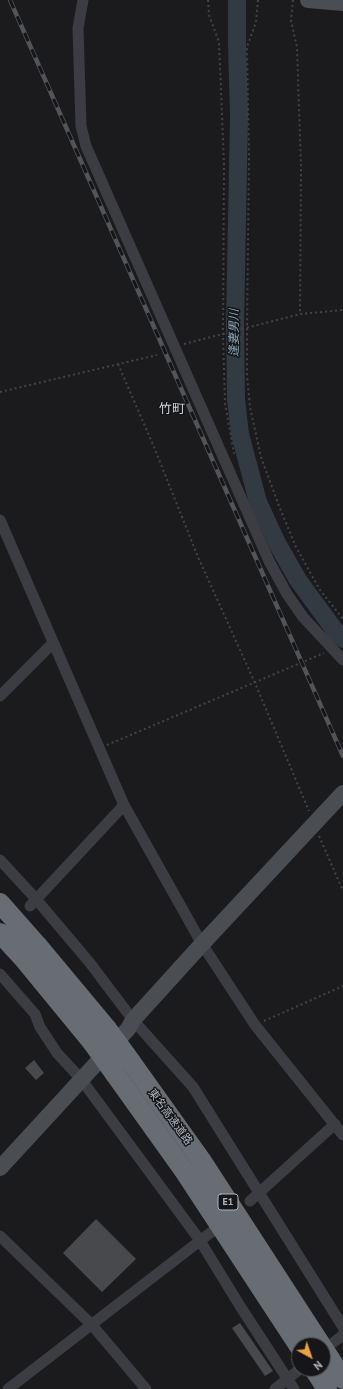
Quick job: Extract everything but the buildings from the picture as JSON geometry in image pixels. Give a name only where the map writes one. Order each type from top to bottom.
[{"type":"highway","name":"東名高速道路","points":[[0,903],[107,1029],[201,1160],[321,1337]]},
{"type":"highway","name":"東名高速道路","points":[[0,933],[23,958],[92,1042],[185,1172],[293,1337]]},
{"type":"highway","name":"東名高速道路","points":[[331,1355],[343,1379]]},
{"type":"highway","points":[[319,1377],[327,1389]]},
{"type":"street","points":[[83,0],[78,28],[81,126],[86,146],[269,561],[287,594],[303,617],[343,660]]},
{"type":"street","points":[[308,0],[343,3]]},
{"type":"street","points":[[0,520],[124,805],[202,944],[255,1025],[343,1135]]},
{"type":"street","points":[[0,696],[53,643]]},
{"type":"street","points":[[0,1168],[128,1029],[133,1020],[202,944],[343,793]]},
{"type":"street","points":[[33,903],[124,805]]},
{"type":"street","points":[[0,860],[33,903],[90,963],[133,1020],[193,1087],[343,1327]]},
{"type":"street","points":[[0,974],[35,1014],[40,1027],[57,1053],[81,1079],[199,1239],[240,1306],[294,1389]]},
{"type":"street","points":[[250,1201],[335,1124]]},
{"type":"street","points":[[8,1389],[92,1325],[199,1239],[214,1230]]},
{"type":"street","points":[[0,1236],[92,1325],[146,1389]]},
{"type":"street","points":[[331,1342],[343,1335]]},
{"type":"street","points":[[275,1389],[291,1376]]},
{"type":"path","points":[[208,0],[209,14],[219,42],[220,57],[224,164],[223,334],[225,403],[234,456]]},
{"type":"path","points":[[258,0],[256,22],[247,47],[249,159],[245,328],[250,407],[261,458],[296,547],[320,590],[343,619]]},
{"type":"path","points":[[294,0],[291,21],[297,47],[301,168],[300,314]]},
{"type":"path","points":[[174,346],[300,314],[343,310]]},
{"type":"path","points":[[0,392],[157,355]]},
{"type":"path","points":[[118,364],[154,447],[198,557],[255,683],[310,812]]},
{"type":"path","points":[[100,748],[333,650]]},
{"type":"path","points":[[318,834],[343,891]]},
{"type":"path","points":[[255,1025],[343,986]]},
{"type":"waterway","name":"逢妻男川","points":[[237,0],[239,116],[235,325],[236,399],[240,434],[258,502],[277,543],[298,580],[336,632],[343,639]]},
{"type":"railway","points":[[10,0],[343,756]]},
{"type":"district","name":"竹町","points":[[172,409]]}]
